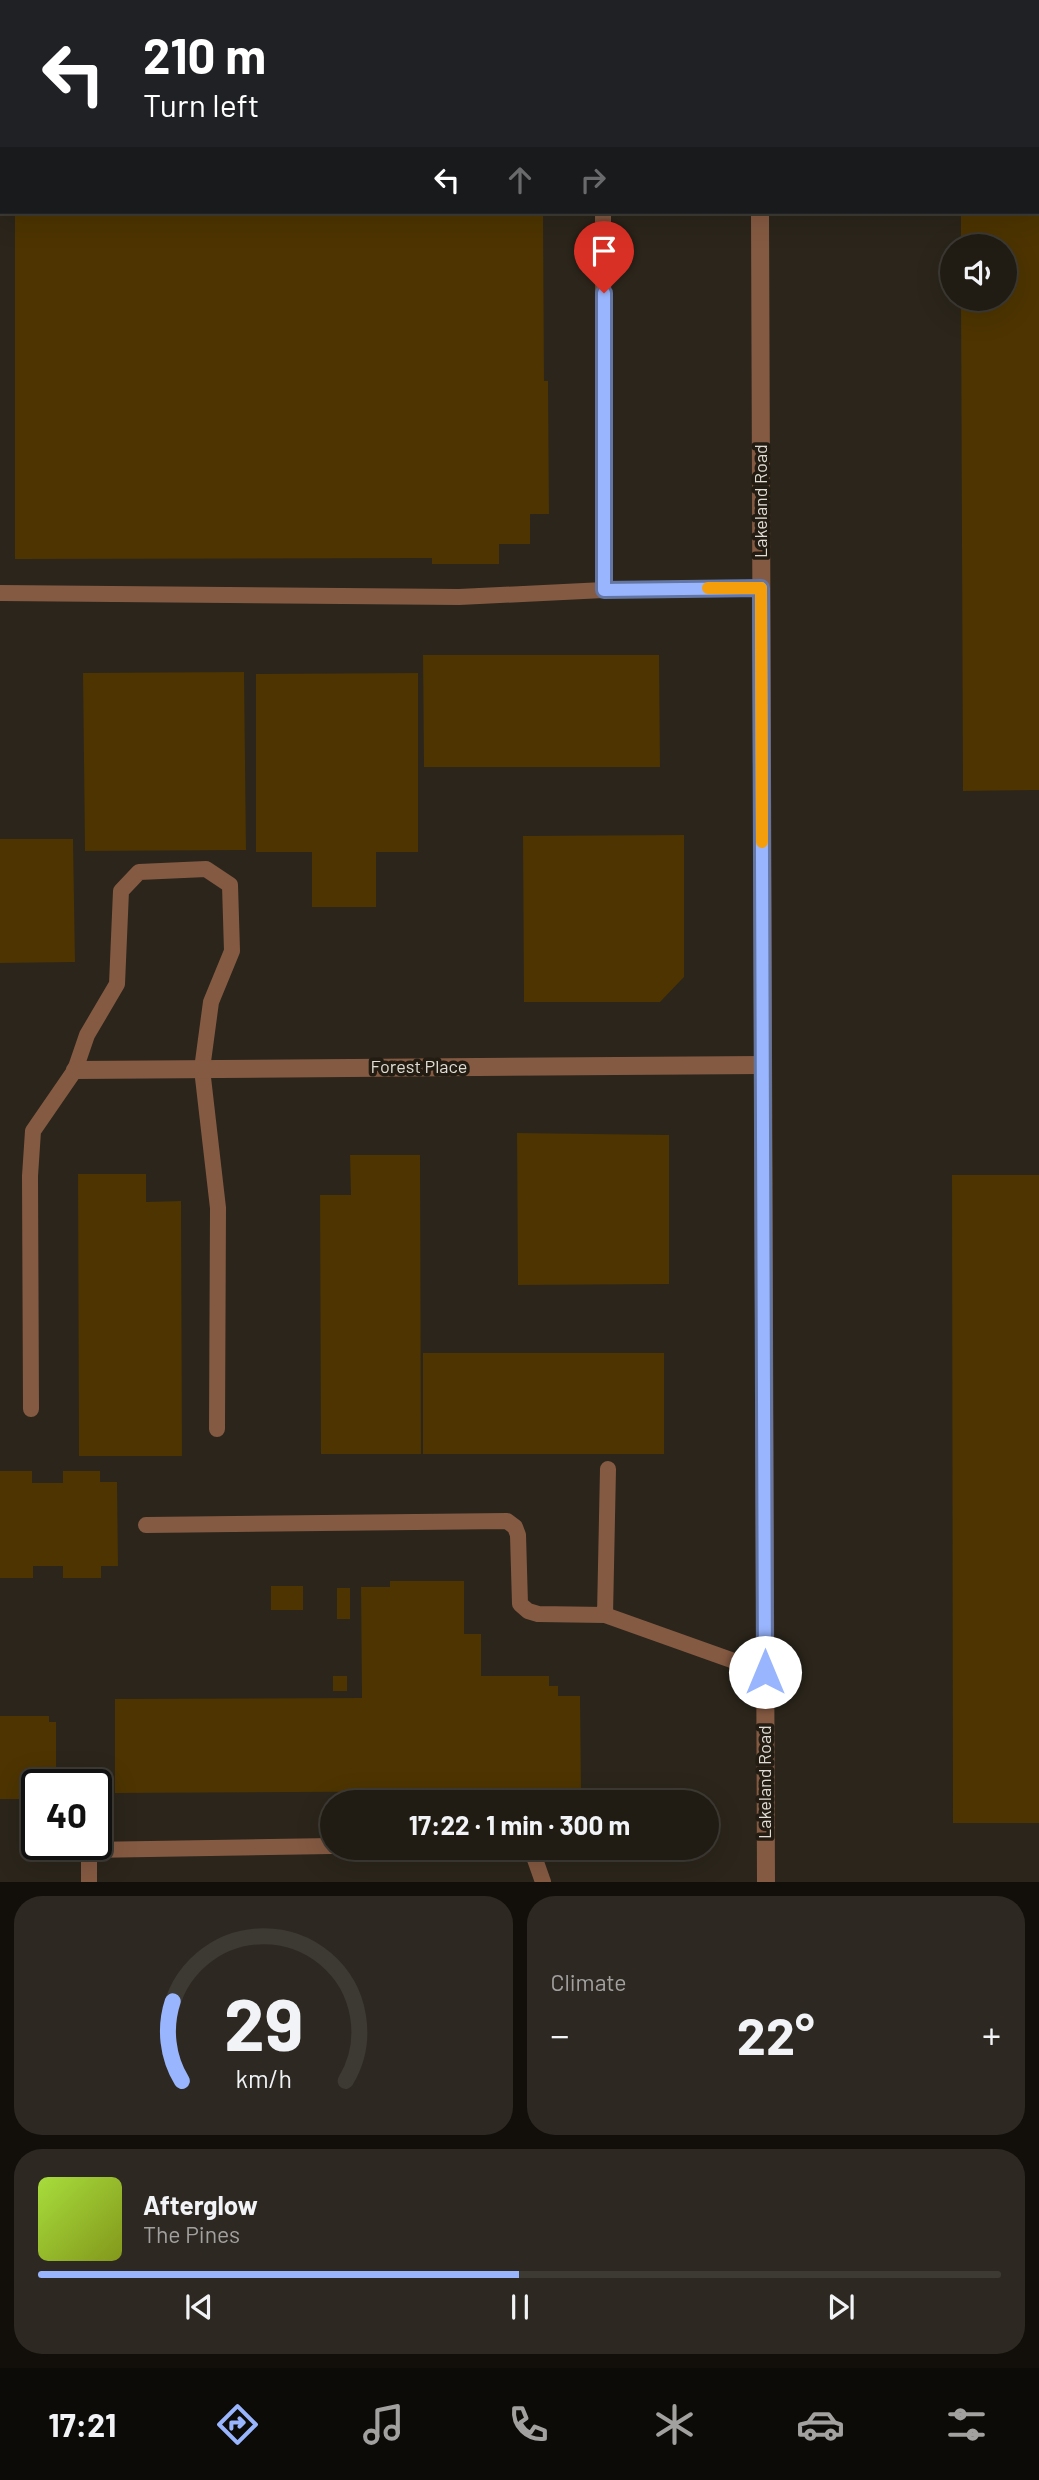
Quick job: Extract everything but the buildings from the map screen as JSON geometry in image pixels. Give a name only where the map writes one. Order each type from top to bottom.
[{"type":"street","name":"Lakeland Road","points":[[760,214],[766,1881]]},
{"type":"street","name":"Forest Place","points":[[75,1070],[763,1065]]},
{"type":"lane","points":[[603,214],[604,590]]},
{"type":"lane","points":[[0,593],[459,597],[604,590],[761,588]]},
{"type":"lane","points":[[31,1409],[30,1176],[33,1131],[75,1070],[87,1035],[117,984],[121,891],[139,872],[205,869],[230,885],[232,951],[211,1002],[202,1069],[218,1208],[217,1429]]},
{"type":"lane","points":[[605,1615],[608,1469]]},
{"type":"lane","points":[[146,1525],[507,1521],[515,1527],[518,1535],[520,1604],[528,1611],[538,1614],[605,1615],[765,1672]]},
{"type":"lane","points":[[89,1881],[89,1850],[320,1846]]},
{"type":"lane","points":[[535,1860],[543,1881]]},
{"type":"slow traffic","points":[[708,588],[761,588],[762,842]]},
{"type":"route","points":[[604,293],[604,590],[761,588],[765,1672]]}]
